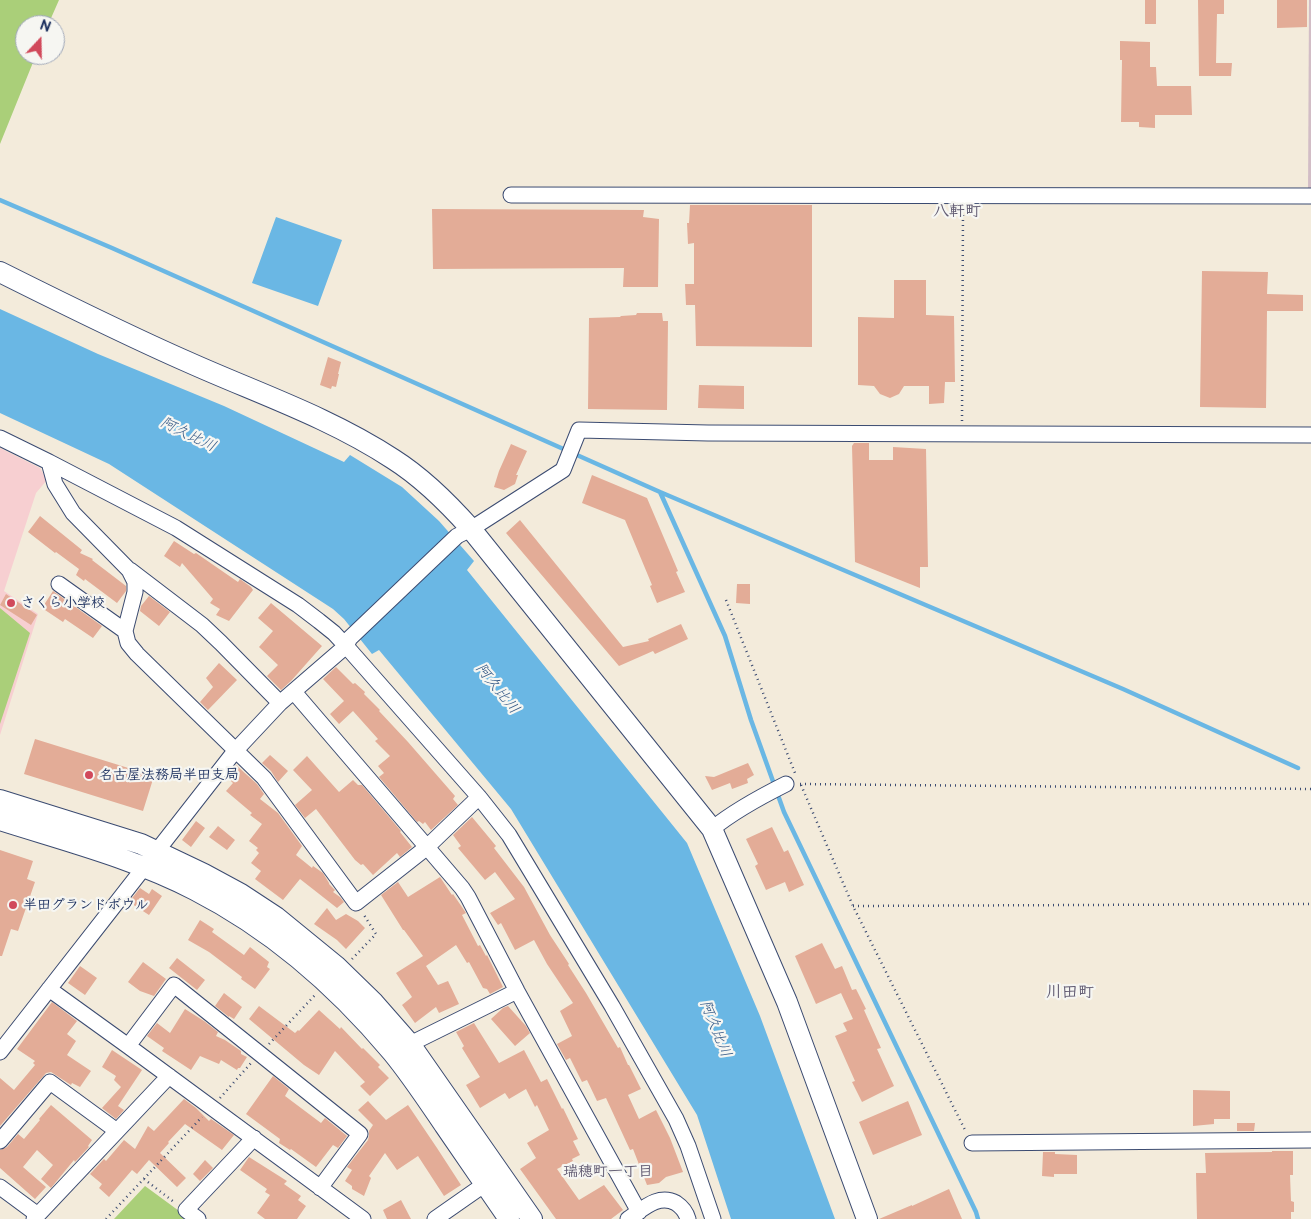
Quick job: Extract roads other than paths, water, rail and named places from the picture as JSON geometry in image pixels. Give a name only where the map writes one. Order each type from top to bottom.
[{"type":"street","points":[[511,195],[1311,196]]},
{"type":"street","points":[[0,272],[134,339],[303,410],[350,434],[412,472],[451,507],[464,533],[712,829],[787,1002],[867,1219]]},
{"type":"street","points":[[0,1052],[235,751],[280,703],[464,533],[563,470],[579,430],[708,433],[1311,435]]},
{"type":"street","points":[[0,438],[184,533],[298,605],[348,642],[509,835],[612,1006],[676,1119],[688,1146],[714,1219]]},
{"type":"street","points":[[49,462],[55,484],[73,513],[129,570],[202,626],[221,643],[280,703]]},
{"type":"street","points":[[129,570],[135,582],[135,592],[125,631],[128,643],[264,778],[356,903],[426,848],[479,797]]},
{"type":"street","points":[[60,584],[125,631]]},
{"type":"street","points":[[294,692],[468,897],[633,1216],[654,1202],[662,1200],[671,1201],[680,1206],[688,1219]]},
{"type":"street","points":[[712,829],[766,795],[793,784]]},
{"type":"street","points":[[0,800],[141,844],[150,859],[195,890],[263,931],[297,956],[327,981],[393,1053],[420,1088],[509,1219]]},
{"type":"street","points":[[0,820],[129,860],[150,859],[204,874],[276,916],[336,966],[374,1003],[410,1044],[532,1219]]},
{"type":"street","points":[[128,1046],[174,985],[360,1134],[320,1188]]},
{"type":"street","points":[[49,989],[363,1219]]},
{"type":"street","points":[[410,1044],[517,991]]},
{"type":"street","points":[[0,1187],[36,1217],[169,1076]]},
{"type":"street","points":[[0,1141],[50,1082],[117,1131]]},
{"type":"street","points":[[192,1215],[254,1138]]},
{"type":"street","points":[[972,1143],[1311,1140]]},
{"type":"street","points":[[435,1219],[485,1184]]},
{"type":"water","points":[[276,217],[342,240],[318,306],[252,283]]},
{"type":"water","name":"阿久比川","points":[[0,309],[98,354],[224,406],[344,462],[350,455],[402,487],[439,521],[474,561],[467,570],[687,843],[760,1016],[835,1219],[731,1219],[697,1115],[511,809],[379,650],[372,654],[344,619],[333,609],[109,464],[0,413]]},
{"type":"waterway","points":[[0,200],[660,492],[725,636],[751,720],[784,812],[978,1219]]},
{"type":"waterway","points":[[660,492],[1123,689],[1298,768]]},
{"type":"place","name":"さくら小学校","points":[[11,603]]},
{"type":"place","name":"名古屋法務局半田支局","points":[[89,775]]},
{"type":"place","name":"半田グランドボウル","points":[[13,905]]},
{"type":"district","name":"八軒町","points":[[957,212]]},
{"type":"district","name":"川田町","points":[[1070,993]]},
{"type":"district","name":"瑞穂町一丁目","points":[[608,1172]]}]
